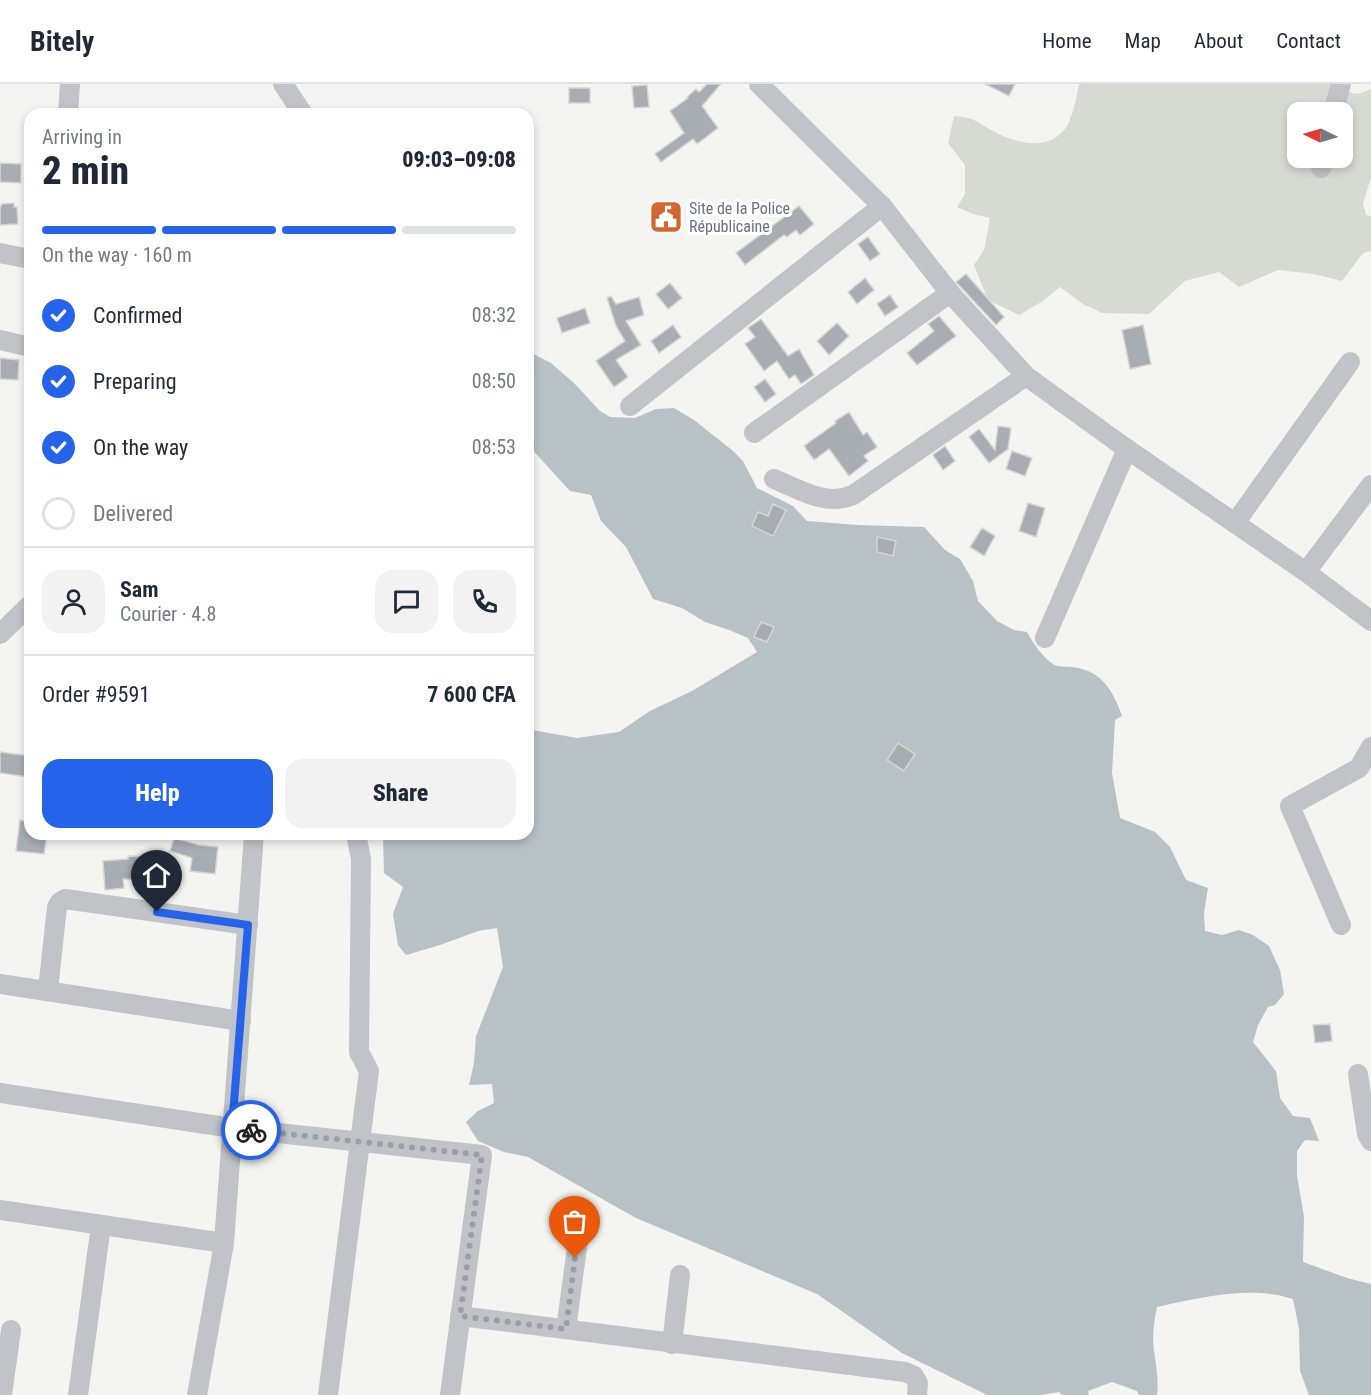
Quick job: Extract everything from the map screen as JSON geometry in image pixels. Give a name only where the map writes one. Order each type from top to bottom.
[{"type":"street","points":[[68,108],[70,84]]},
{"type":"street","points":[[283,84],[299,108]]},
{"type":"street","points":[[759,84],[882,206],[950,293],[1026,376],[1127,449],[1306,572],[1371,621]]},
{"type":"street","points":[[1336,102],[1341,84]]},
{"type":"street","points":[[630,406],[882,206]]},
{"type":"street","points":[[754,433],[950,293]]},
{"type":"street","points":[[0,340],[24,346]]},
{"type":"street","points":[[1235,523],[1350,362]]},
{"type":"street","points":[[774,479],[822,499],[844,499],[1026,376]]},
{"type":"street","points":[[1045,638],[1127,449]]},
{"type":"street","points":[[1306,572],[1371,485]]},
{"type":"street","points":[[0,634],[24,611]]},
{"type":"street","points":[[1341,925],[1290,806],[1359,768],[1371,747]]},
{"type":"street","points":[[197,1395],[224,1243],[254,840]]},
{"type":"street","points":[[328,1395],[369,1071],[359,1052],[362,859],[357,840]]},
{"type":"street","points":[[48,990],[57,907],[65,899],[248,925]]},
{"type":"street","points":[[0,984],[241,1020]]},
{"type":"street","points":[[1358,1074],[1367,1134],[1371,1141]]},
{"type":"street","points":[[0,1093],[232,1128],[482,1155],[450,1395]]},
{"type":"street","points":[[0,1210],[224,1243]]},
{"type":"street","points":[[566,1329],[582,1211]]},
{"type":"street","points":[[78,1395],[101,1225]]},
{"type":"street","points":[[672,1344],[680,1275]]},
{"type":"street","points":[[460,1316],[905,1372],[914,1376],[918,1383],[916,1395]]},
{"type":"street","points":[[2,1395],[11,1330]]},
{"type":"shaded area","points":[[1079,84],[1340,84],[1346,92],[1358,94],[1371,89],[1371,178],[1363,203],[1366,215],[1371,216],[1371,251],[1363,253],[1342,281],[1314,274],[1278,270],[1239,287],[1219,272],[1185,281],[1149,314],[1102,313],[1083,304],[1060,287],[1043,301],[1019,315],[988,300],[974,265],[984,250],[990,218],[957,207],[965,194],[965,165],[948,143],[954,116],[979,122],[1011,139],[1040,143],[1058,136],[1068,125]]},
{"type":"shaded area","points":[[534,354],[551,363],[574,383],[600,411],[610,417],[635,418],[656,409],[674,408],[694,420],[743,461],[757,488],[793,506],[807,521],[924,527],[945,550],[960,559],[973,581],[978,601],[997,621],[1014,630],[1027,632],[1041,654],[1055,665],[1091,672],[1104,683],[1110,690],[1122,716],[1115,720],[1112,773],[1120,818],[1155,832],[1170,847],[1186,880],[1208,888],[1204,913],[1205,931],[1222,935],[1239,930],[1253,935],[1269,946],[1280,970],[1284,994],[1275,1005],[1268,1007],[1258,1025],[1253,1042],[1276,1071],[1280,1098],[1293,1116],[1310,1118],[1319,1141],[1305,1140],[1297,1151],[1297,1176],[1304,1217],[1303,1262],[1371,1284],[1371,1395],[1309,1395],[1300,1371],[1299,1329],[1293,1299],[1277,1295],[1243,1293],[1225,1294],[1157,1307],[1153,1340],[1157,1395],[1139,1395],[1137,1391],[1112,1382],[1088,1391],[1089,1395],[1062,1395],[1059,1392],[1041,1395],[987,1395],[902,1353],[817,1294],[636,1218],[528,1157],[504,1152],[478,1141],[466,1122],[478,1111],[494,1103],[492,1084],[469,1085],[474,1063],[476,1036],[503,967],[497,928],[478,931],[406,955],[398,945],[393,914],[403,887],[384,873],[383,840],[534,840],[534,730],[577,738],[619,732],[650,711],[692,691],[757,652],[748,638],[705,622],[682,608],[653,599],[626,547],[601,521],[591,495],[570,491],[534,452]]},
{"type":"building","points":[[707,84],[721,84],[702,106],[718,128],[697,144],[693,139],[661,162],[655,154],[684,133],[670,111],[696,89],[699,92]]},
{"type":"building","points":[[985,84],[1015,84],[1009,96]]},
{"type":"building","points":[[647,85],[649,107],[634,108],[632,86]]},
{"type":"building","points":[[569,88],[590,88],[590,103],[569,103]]},
{"type":"building","points":[[0,163],[21,164],[21,183],[0,182]]},
{"type":"building","points":[[14,203],[14,207],[17,207],[18,224],[0,225],[0,207],[2,204]]},
{"type":"building","points":[[799,206],[814,224],[800,235],[796,230],[787,237],[784,235],[745,265],[736,253]]},
{"type":"building","points":[[868,237],[880,254],[870,261],[858,244]]},
{"type":"building","points":[[966,274],[1004,317],[996,325],[956,282]]},
{"type":"building","points":[[865,278],[874,290],[857,304],[848,292]]},
{"type":"building","points":[[670,283],[682,298],[668,309],[656,294]]},
{"type":"building","points":[[890,295],[898,307],[885,316],[877,304]]},
{"type":"building","points":[[611,296],[616,304],[639,297],[644,315],[626,321],[641,345],[616,360],[628,377],[614,387],[596,361],[625,341],[616,326],[607,298]]},
{"type":"building","points":[[585,308],[590,323],[562,333],[557,318]]},
{"type":"building","points":[[939,316],[956,336],[917,365],[907,353],[934,331],[928,324]]},
{"type":"building","points":[[761,319],[788,356],[799,349],[814,375],[801,384],[795,375],[789,379],[777,361],[764,371],[745,344],[755,337],[748,328]]},
{"type":"building","points":[[837,323],[849,336],[829,355],[817,341]]},
{"type":"building","points":[[673,325],[681,337],[659,353],[651,341]]},
{"type":"building","points":[[1143,325],[1151,364],[1130,369],[1122,330]]},
{"type":"building","points":[[0,358],[19,360],[18,380],[0,379]]},
{"type":"building","points":[[765,379],[776,394],[765,402],[754,387]]},
{"type":"building","points":[[849,412],[863,435],[867,432],[877,447],[864,456],[868,461],[849,476],[829,449],[814,460],[804,446]]},
{"type":"building","points":[[998,426],[1011,428],[1008,449],[989,463],[969,437],[979,429],[995,450]]},
{"type":"building","points":[[945,446],[955,461],[943,470],[933,455]]},
{"type":"building","points":[[1012,451],[1032,458],[1025,476],[1006,469]]},
{"type":"building","points":[[1028,503],[1045,508],[1036,537],[1019,531]]},
{"type":"building","points":[[773,504],[786,510],[773,536],[752,526],[758,512],[768,516]]},
{"type":"building","points":[[982,528],[995,536],[984,556],[970,547]]},
{"type":"building","points":[[877,537],[896,541],[893,556],[877,552]]},
{"type":"building","points":[[761,622],[774,627],[767,642],[754,637]]},
{"type":"building","points":[[898,743],[915,754],[904,771],[887,760]]},
{"type":"building","points":[[0,752],[24,755],[24,776],[0,773]]},
{"type":"building","points":[[20,820],[24,821],[24,840],[46,840],[44,854],[16,851]]},
{"type":"building","points":[[173,840],[218,847],[215,874],[190,871],[192,858],[170,851]]},
{"type":"building","points":[[128,856],[147,857],[147,880],[123,879],[124,888],[105,890],[103,861],[128,859]]},
{"type":"building","points":[[1330,1024],[1332,1041],[1315,1043],[1313,1025]]},
{"type":"way so far","points":[[251,1130],[482,1155],[460,1316],[566,1329],[575,1258]]},
{"type":"place","name":"Site de la Police Républicaine","points":[[666,217]]},
{"type":"route","points":[[157,912],[248,925],[232,1128],[251,1130]]}]
